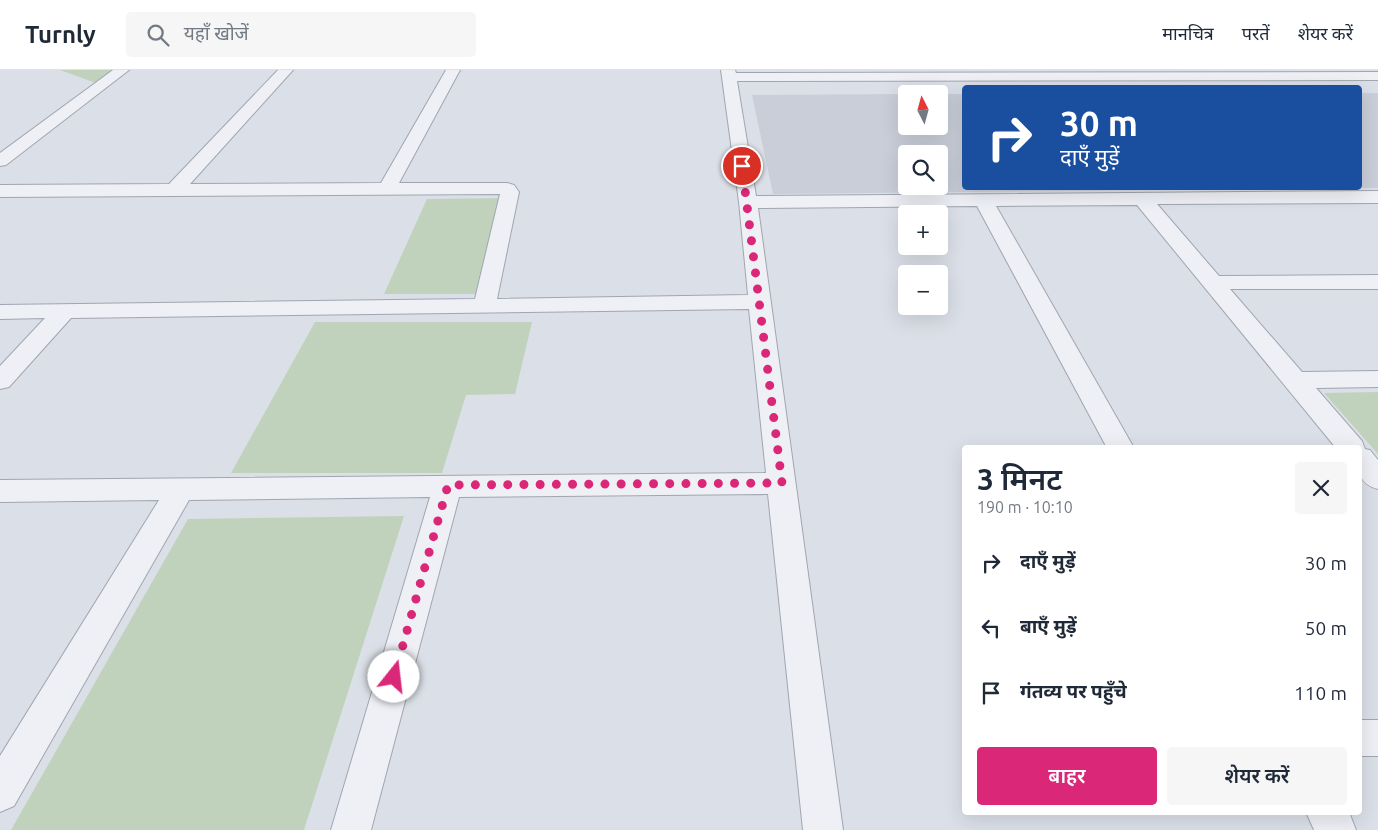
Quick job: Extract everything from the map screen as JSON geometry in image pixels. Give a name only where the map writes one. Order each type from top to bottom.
[{"type":"street","points":[[0,162],[122,70]]},
{"type":"street","points":[[175,189],[286,70]]},
{"type":"street","points":[[387,188],[453,70]]},
{"type":"street","points":[[823,830],[734,83],[909,74],[1123,77],[1378,76]]},
{"type":"street","points":[[1123,77],[1131,85]]},
{"type":"street","points":[[1362,89],[1378,89]]},
{"type":"street","points":[[0,191],[501,187],[508,189],[510,192],[484,307]]},
{"type":"street","points":[[748,202],[1378,197]]},
{"type":"street","points":[[1142,199],[1349,445]]},
{"type":"street","points":[[983,200],[1120,445]]},
{"type":"street","points":[[1212,282],[1378,282]]},
{"type":"street","points":[[0,312],[760,302]]},
{"type":"street","points":[[0,382],[64,312]]},
{"type":"street","points":[[1294,380],[1378,379]]},
{"type":"street","points":[[1362,459],[1378,479]]},
{"type":"street","points":[[0,491],[782,483]]},
{"type":"street","points":[[351,830],[448,485]]},
{"type":"street","points":[[0,792],[182,488]]},
{"type":"street","points":[[1362,738],[1378,738]]},
{"type":"street","points":[[1328,815],[1336,830]]},
{"type":"shaded area","points":[[1362,93],[1378,93],[1378,188],[1362,188]]},
{"type":"shaded area","points":[[898,94],[898,135],[948,135],[948,94],[962,94],[962,190],[1176,190],[948,192],[948,145],[898,145],[898,193],[773,194],[752,95]]},
{"type":"green space","points":[[60,70],[113,70],[96,83]]},
{"type":"green space","points":[[509,198],[480,294],[384,294],[427,199]]},
{"type":"green space","points":[[315,322],[532,322],[515,394],[466,395],[442,473],[231,473]]},
{"type":"green space","points":[[1378,392],[1378,454],[1324,393]]},
{"type":"green space","points":[[404,516],[304,830],[11,830],[188,519]]},
{"type":"route","points":[[394,677],[448,485],[782,483],[742,166]]}]
